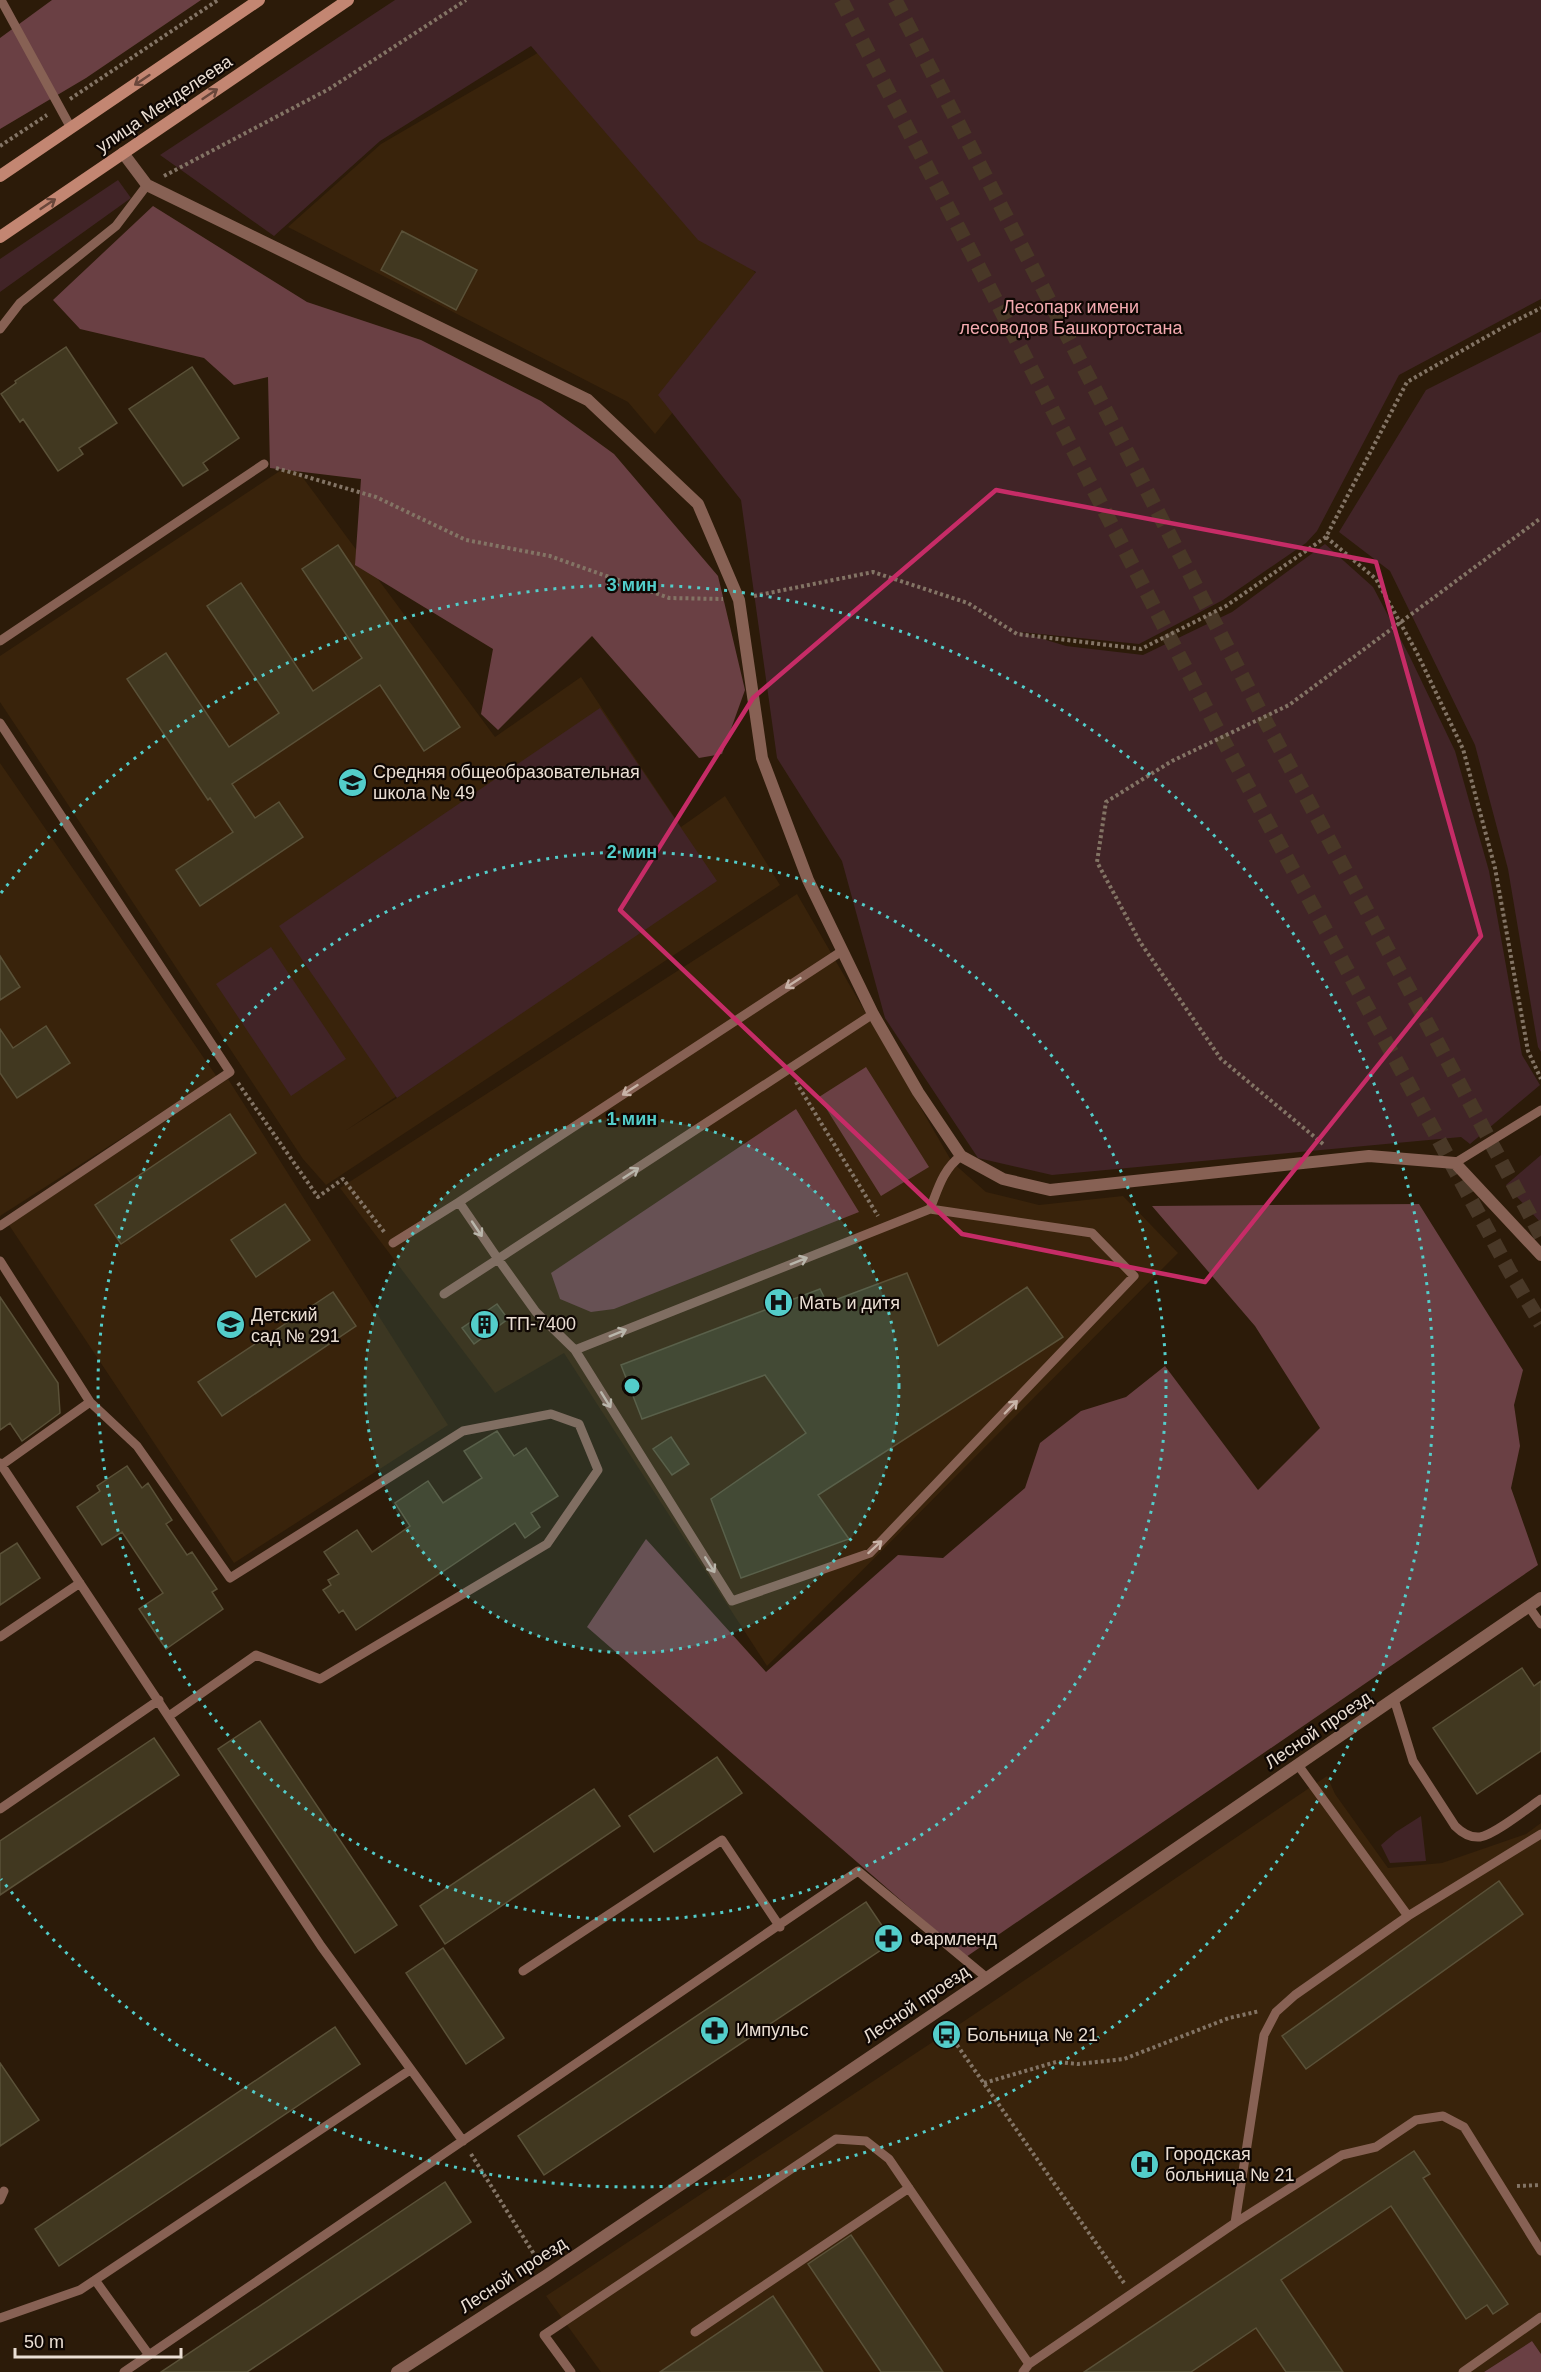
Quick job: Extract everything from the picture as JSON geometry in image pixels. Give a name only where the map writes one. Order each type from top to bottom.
[{"type":"main road","name":"улица Менделеева","points":[[0,176],[260,0]]},
{"type":"main road","name":"улица Менделеева","points":[[0,237],[348,0]]},
{"type":"street","points":[[123,153],[147,185],[588,400],[698,504],[739,600],[762,758],[808,880],[873,1014],[918,1092],[961,1155],[1003,1179],[1050,1190],[1370,1156],[1455,1163],[1541,1255]]},
{"type":"street","name":"Лесной проезд","points":[[397,2372],[547,2275],[987,1978],[1541,1598]]},
{"type":"lane","points":[[1,0],[71,128]]},
{"type":"lane","points":[[0,329],[20,303],[116,225],[147,185]]},
{"type":"lane","points":[[0,641],[264,464]]},
{"type":"lane","points":[[0,723],[230,1072],[0,1226]]},
{"type":"lane","points":[[393,1243],[842,951]]},
{"type":"lane","points":[[444,1294],[873,1014]]},
{"type":"lane","points":[[1455,1163],[1541,1110]]},
{"type":"lane","points":[[930,1209],[944,1173],[961,1155]]},
{"type":"lane","points":[[459,1202],[536,1312],[575,1350],[732,1600],[870,1553],[1134,1276],[1092,1233],[930,1209],[575,1350]]},
{"type":"lane","points":[[0,1261],[90,1402],[137,1446],[230,1578],[463,1431],[551,1414],[579,1424],[598,1470],[547,1544],[320,1679],[256,1656],[169,1716]]},
{"type":"lane","points":[[90,1402],[1,1465],[321,1946],[463,2141]]},
{"type":"lane","points":[[0,1637],[80,1583]]},
{"type":"lane","points":[[1529,1606],[1541,1624]]},
{"type":"lane","points":[[0,1809],[159,1700]]},
{"type":"lane","points":[[1394,1700],[1415,1765],[1455,1826],[1463,1833],[1476,1837],[1487,1835],[1541,1799]]},
{"type":"lane","points":[[1298,1765],[1408,1916]]},
{"type":"lane","points":[[1235,2223],[1264,2035],[1276,2012],[1295,1995],[1408,1916],[1541,1834]]},
{"type":"lane","points":[[523,1971],[722,1840],[780,1927]]},
{"type":"lane","points":[[124,2372],[780,1927],[858,1871],[987,1978]]},
{"type":"lane","points":[[0,2318],[80,2290],[411,2070]]},
{"type":"lane","points":[[571,2372],[544,2336],[836,2139],[866,2141],[889,2159],[1026,2368],[1235,2223],[1342,2155],[1376,2147],[1416,2120],[1443,2116],[1464,2127],[1541,2251]]},
{"type":"lane","points":[[695,2332],[909,2188]]},
{"type":"lane","points":[[95,2280],[149,2355]]},
{"type":"lane","points":[[1462,2372],[1541,2318]]},
{"type":"path","points":[[0,146],[218,0]]},
{"type":"path","points":[[147,185],[328,89],[466,0]]},
{"type":"path","points":[[264,464],[376,497],[466,540],[550,556],[669,598],[739,600],[873,572],[968,603],[1017,634],[1141,649],[1226,606],[1326,537],[1407,382],[1541,308]]},
{"type":"path","points":[[1341,1159],[1221,1059],[1140,942],[1097,862],[1107,802],[1172,760],[1289,705],[1541,518]]},
{"type":"path","points":[[1326,537],[1376,579],[1401,624],[1462,749],[1496,868],[1528,1052],[1541,1079]]},
{"type":"path","points":[[788,1070],[885,1227]]},
{"type":"path","points":[[230,1072],[318,1197],[344,1179],[393,1243]]},
{"type":"path","points":[[984,2083],[1056,2062],[1078,2064],[1124,2059],[1229,2018],[1258,2011],[1276,2012]]},
{"type":"path","points":[[957,2045],[1132,2294]]},
{"type":"path","points":[[463,2141],[547,2275]]},
{"type":"highlighted area","points":[[996,490],[1376,562],[1481,936],[1205,1282],[962,1234],[620,910],[753,698]]},
{"type":"shaded area","points":[[52,0],[201,0],[86,78],[0,129],[0,38]]},
{"type":"shaded area","points":[[548,47],[772,291],[655,434],[628,402],[288,227],[381,144]]},
{"type":"shaded area","points":[[153,206],[307,302],[421,340],[541,401],[614,454],[718,576],[745,690],[722,754],[699,758],[592,636],[498,730],[481,714],[493,649],[355,565],[361,479],[270,468],[268,377],[234,385],[204,358],[80,329],[53,300]]},
{"type":"shaded area","name":"Средняя общеобразовательная школа № 49","points":[[292,463],[495,737],[581,677],[681,827],[725,796],[780,885],[326,1185],[303,1159],[0,702],[0,656]],"holes":[[[572,978],[397,1098],[345,1131]]]},
{"type":"shaded area","points":[[0,763],[217,1077],[0,1216]]},
{"type":"shaded area","name":"Мать и дитя","points":[[797,894],[952,1162],[986,1192],[1039,1205],[1123,1196],[1178,1253],[767,1666],[564,1353],[495,1393],[340,1188]]},
{"type":"shaded area","points":[[866,1067],[929,1167],[881,1196],[819,1097]]},
{"type":"shaded area","name":"Детский сад № 291","points":[[228,1079],[448,1425],[234,1563],[9,1225]]},
{"type":"shaded area","points":[[796,1109],[859,1212],[614,1309],[591,1312],[560,1299],[551,1273]]},
{"type":"shaded area","points":[[1419,1204],[1523,1370],[1514,1405],[1520,1446],[1511,1488],[1538,1565],[966,1957],[587,1627],[646,1539],[766,1672],[898,1555],[943,1558],[1025,1488],[1040,1443],[1081,1411],[1126,1397],[1165,1366],[1258,1490],[1320,1428],[1255,1326],[1152,1206]]},
{"type":"shaded area","name":"Городская больница № 21","points":[[1327,1776],[1335,1794],[1388,1868],[1442,1863],[1526,1834],[1541,1823],[1541,2354],[1532,2341],[1484,2372],[601,2372],[546,2296],[948,2032]]},
{"type":"shaded area","points":[[1532,2341],[1541,2354],[1541,2372],[1484,2372]]},
{"type":"green space","name":"Лесопарк имени лесоводов Башкортостана","points":[[395,0],[1541,0],[1541,299],[1399,375],[1317,531],[1306,543],[1223,600],[1139,644],[1020,632],[1066,646],[1143,655],[1232,612],[1325,544],[1373,587],[1455,751],[1489,871],[1522,1055],[1540,1085],[1470,1144],[1461,1137],[1052,1175],[978,1158],[885,1018],[842,861],[777,758],[741,500],[658,395],[756,272],[698,240],[531,46],[380,141],[274,236],[160,155]]},
{"type":"green space","points":[[118,180],[131,198],[0,292],[0,259]]},
{"type":"green space","points":[[1541,332],[1541,1052],[1538,1047],[1508,869],[1475,745],[1390,571],[1339,532],[1426,390]]},
{"type":"green space","points":[[600,708],[717,881],[397,1098],[279,926]]},
{"type":"green space","points":[[271,947],[346,1059],[291,1096],[216,984]]},
{"type":"green space","points":[[1541,1155],[1541,1223],[1506,1185]]},
{"type":"green space","points":[[1421,1816],[1426,1861],[1390,1863],[1381,1845]]},
{"type":"building","points":[[402,231],[477,270],[456,310],[381,270]]},
{"type":"building","points":[[66,347],[117,423],[79,448],[83,454],[58,471],[23,419],[20,422],[1,394],[16,383],[15,381]]},
{"type":"building","points":[[192,367],[239,438],[203,463],[208,470],[183,486],[129,409]]},
{"type":"building","points":[[338,545],[460,727],[424,751],[380,685],[232,784],[255,818],[279,802],[303,837],[200,906],[176,870],[233,832],[210,798],[208,800],[127,679],[166,653],[229,747],[279,713],[207,606],[241,583],[313,691],[362,658],[302,569]]},
{"type":"building","points":[[0,956],[20,987],[0,1000]]},
{"type":"building","points":[[46,1026],[70,1063],[17,1098],[0,1073],[0,1029],[13,1048]]},
{"type":"building","points":[[230,1114],[256,1153],[121,1244],[95,1205]]},
{"type":"building","points":[[285,1204],[310,1240],[256,1277],[231,1240]]},
{"type":"building","points":[[907,1273],[938,1346],[1027,1287],[1063,1337],[818,1495],[849,1539],[741,1578],[711,1499],[806,1433],[765,1375],[642,1419],[621,1365],[820,1289],[827,1303]]},
{"type":"building","points":[[333,1292],[356,1326],[222,1416],[198,1382]]},
{"type":"building","points":[[0,1297],[58,1383],[60,1413],[22,1441],[10,1423],[0,1430]]},
{"type":"building","name":"ТП-7400","points":[[497,1304],[508,1319],[474,1344],[462,1328]]},
{"type":"building","points":[[497,1431],[514,1456],[526,1448],[558,1496],[531,1513],[540,1527],[525,1538],[515,1523],[356,1630],[343,1610],[339,1613],[323,1590],[331,1585],[328,1580],[339,1574],[324,1552],[357,1530],[372,1552],[410,1526],[395,1503],[428,1481],[443,1503],[482,1478],[464,1451]]},
{"type":"building","points":[[671,1437],[689,1464],[672,1475],[653,1449]]},
{"type":"building","points":[[127,1466],[142,1488],[148,1483],[172,1520],[166,1524],[187,1555],[192,1552],[217,1589],[212,1592],[223,1609],[166,1649],[139,1609],[163,1593],[122,1532],[102,1545],[77,1507],[100,1491],[97,1486]]},
{"type":"building","points":[[17,1543],[40,1578],[0,1605],[0,1554]]},
{"type":"building","points":[[1522,1668],[1534,1686],[1541,1681],[1541,1751],[1477,1794],[1433,1728]]},
{"type":"building","points":[[260,1721],[397,1925],[355,1953],[218,1749]]},
{"type":"building","points":[[154,1738],[179,1775],[0,1895],[0,1841]]},
{"type":"building","points":[[717,1757],[742,1793],[654,1852],[629,1816]]},
{"type":"building","points":[[594,1789],[620,1826],[445,1944],[420,1906]]},
{"type":"building","points":[[1499,1881],[1523,1914],[1306,2069],[1282,2036]]},
{"type":"building","points":[[866,1902],[893,1942],[544,2175],[518,2136]]},
{"type":"building","points":[[443,1948],[504,2038],[466,2064],[406,1973]]},
{"type":"building","points":[[335,2027],[360,2064],[59,2266],[35,2229]]},
{"type":"building","points":[[0,2063],[39,2120],[0,2146]]},
{"type":"building","points":[[1414,2151],[1430,2174],[1423,2178],[1508,2304],[1493,2314],[1487,2305],[1466,2319],[1391,2206],[1281,2280],[1343,2372],[1286,2372],[1256,2328],[1191,2372],[1084,2372]]},
{"type":"building","points":[[445,2182],[471,2222],[247,2372],[161,2372]]},
{"type":"building","points":[[851,2235],[943,2372],[881,2372],[808,2264]]},
{"type":"building","points":[[773,2296],[823,2372],[660,2372]]},
{"type":"tunnel","points":[[841,0],[1216,727],[1510,1272],[1541,1324]]},
{"type":"tunnel","points":[[895,0],[1260,711],[1541,1236]]},
{"type":"place","name":"Средняя общеобразовательная школа № 49","points":[[352,782]]},
{"type":"place","name":"Мать и дитя","points":[[778,1303]]},
{"type":"place","name":"ТП-7400","points":[[485,1324]]},
{"type":"place","name":"Детский сад № 291","points":[[230,1325]]},
{"type":"place","name":"Фармленд","points":[[889,1939]]},
{"type":"place","name":"Импульс","points":[[715,2030]]},
{"type":"place","name":"Больница № 21","points":[[946,2035]]},
{"type":"place","name":"Городская больница № 21","points":[[1144,2164]]}]
